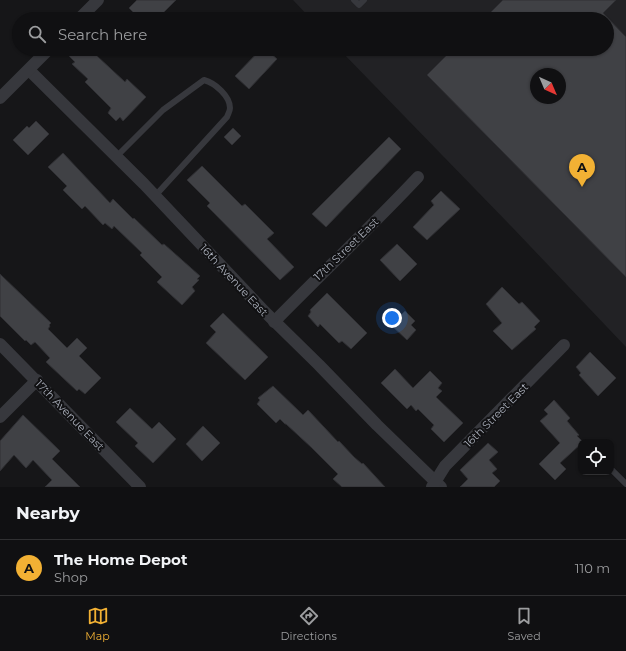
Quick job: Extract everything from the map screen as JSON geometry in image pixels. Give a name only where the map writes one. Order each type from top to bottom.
[{"type":"street","points":[[86,12],[98,0]]},
{"type":"street","points":[[0,98],[42,56]]},
{"type":"street","name":"16th Avenue East","points":[[29,70],[116,156],[274,322],[319,365],[436,485]]},
{"type":"street","name":"17th Street East","points":[[274,322],[324,270],[387,210],[418,177]]},
{"type":"street","name":"17th Avenue East","points":[[0,344],[37,380],[89,436],[140,487]]},
{"type":"street","name":"16th Street East","points":[[436,485],[445,466],[564,345]]},
{"type":"street","points":[[0,417],[37,380]]},
{"type":"lane","points":[[354,0],[359,5],[364,0]]},
{"type":"lane","points":[[116,156],[162,110],[204,80],[212,82],[229,100],[230,109],[227,117],[155,196]]},
{"type":"lane","points":[[614,472],[626,484]]},
{"type":"shaded area","points":[[293,0],[626,0],[626,347],[346,56],[614,56],[614,12],[304,12]]},
{"type":"building","points":[[137,0],[176,0],[164,12],[133,12],[129,8]]},
{"type":"building","points":[[503,0],[616,0],[604,12],[491,12]]},
{"type":"building","points":[[614,24],[626,37],[626,277],[427,75],[446,56],[614,56]]},
{"type":"building","points":[[69,56],[97,56],[125,82],[127,79],[146,97],[123,121],[120,117],[116,121],[108,113],[111,108],[85,82],[88,79],[72,64],[75,62]]},
{"type":"building","points":[[254,56],[274,56],[277,59],[249,89],[235,76]]},
{"type":"building","points":[[36,121],[49,134],[28,155],[13,140],[27,126],[29,128]]},
{"type":"building","points":[[233,128],[241,136],[232,145],[224,137]]},
{"type":"building","points":[[389,137],[401,149],[326,227],[312,214]]},
{"type":"building","points":[[63,153],[110,203],[113,199],[162,245],[164,244],[200,276],[197,279],[199,280],[192,287],[195,291],[182,305],[157,282],[162,277],[140,255],[142,253],[114,226],[112,229],[105,223],[103,225],[85,206],[82,209],[63,190],[67,186],[48,167]]},
{"type":"building","points":[[202,166],[242,206],[245,204],[274,233],[267,239],[294,267],[280,280],[207,206],[210,203],[187,180]]},
{"type":"building","points":[[441,191],[460,209],[427,240],[413,227],[434,205],[431,201]]},
{"type":"building","points":[[397,244],[417,264],[400,281],[380,260]]},
{"type":"building","points":[[0,274],[51,323],[48,329],[67,348],[77,338],[87,348],[79,356],[101,378],[85,394],[79,389],[77,391],[46,362],[50,358],[35,342],[31,345],[26,340],[25,341],[0,316]]},
{"type":"building","points":[[502,287],[519,304],[522,302],[540,321],[534,327],[536,329],[512,350],[493,331],[502,323],[486,304]]},
{"type":"building","points":[[327,293],[367,333],[351,349],[342,341],[339,343],[320,324],[318,327],[308,316],[311,312],[310,310]]},
{"type":"building","points":[[405,311],[415,321],[411,325],[416,330],[407,340],[391,325]]},
{"type":"building","points":[[223,313],[268,357],[245,380],[206,343],[216,332],[210,326]]},
{"type":"building","points":[[590,352],[616,378],[598,396],[579,375],[581,373],[576,367]]},
{"type":"building","points":[[395,369],[413,388],[430,371],[442,383],[438,388],[442,391],[436,397],[463,423],[444,442],[431,429],[434,425],[418,409],[416,411],[411,405],[407,409],[381,383]]},
{"type":"building","points":[[273,386],[303,415],[308,410],[338,442],[339,441],[362,464],[363,463],[385,487],[342,487],[333,479],[338,474],[312,448],[280,419],[276,423],[257,404],[260,400],[258,398]]},
{"type":"building","points":[[554,400],[570,418],[567,421],[579,435],[577,436],[580,439],[578,439],[578,447],[560,463],[566,469],[555,480],[539,464],[560,443],[540,421],[548,414],[544,410]]},
{"type":"building","points":[[130,408],[152,429],[159,422],[176,439],[153,463],[135,446],[138,443],[116,422]]},
{"type":"building","points":[[23,415],[60,451],[52,459],[80,487],[45,487],[52,480],[33,460],[26,468],[14,455],[0,471],[0,441]]},
{"type":"building","points":[[203,426],[220,443],[202,461],[186,444]]},
{"type":"building","points":[[488,443],[498,452],[489,460],[497,469],[492,473],[500,481],[494,487],[460,487],[468,479],[460,470]]},
{"type":"place","name":"The Home Depot","points":[[582,187]]}]
